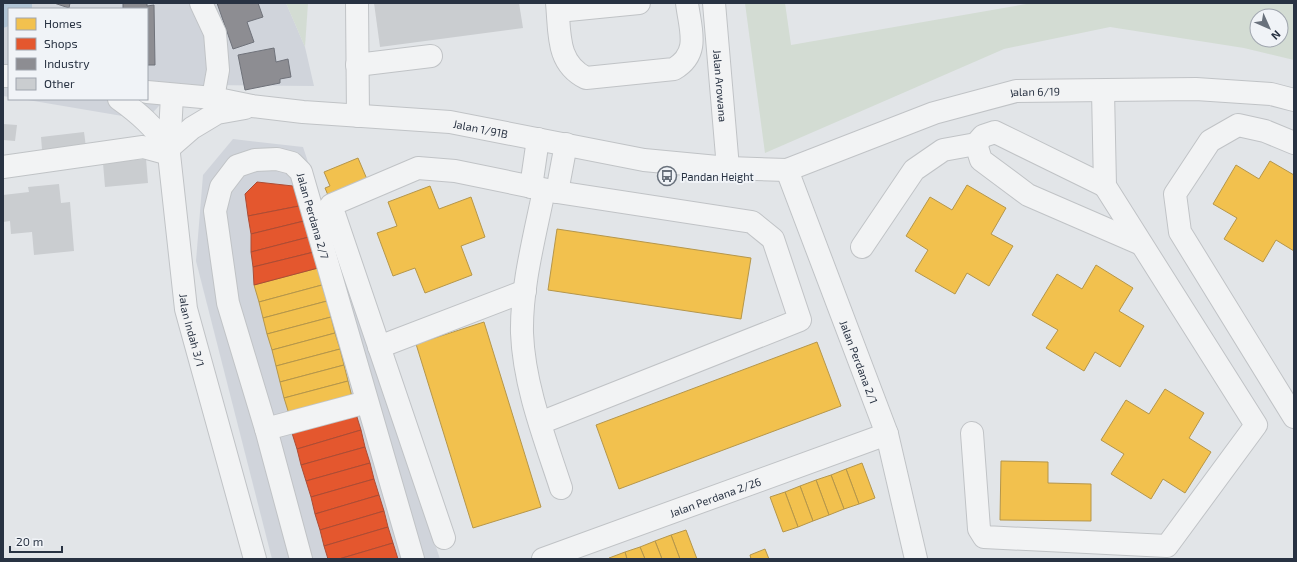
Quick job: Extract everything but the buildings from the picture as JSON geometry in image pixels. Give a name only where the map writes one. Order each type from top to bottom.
[{"type":"street","points":[[201,3],[215,33],[218,70],[213,98]]},
{"type":"street","points":[[357,3],[358,116]]},
{"type":"street","points":[[639,3],[558,7],[563,55],[568,64],[576,73],[586,78],[674,69],[683,64],[692,48],[687,3]]},
{"type":"street","name":"Jalan Arowana","points":[[714,3],[728,168]]},
{"type":"street","points":[[357,65],[431,56]]},
{"type":"street","name":"Jalan 6/19","points":[[787,170],[934,114],[1016,92],[1196,89],[1271,94],[1294,100]]},
{"type":"street","points":[[972,433],[980,529],[984,537],[1167,546],[1256,425],[1105,186],[1103,91]]},
{"type":"street","name":"Jalan 1/91B","points":[[148,92],[213,98],[252,106],[358,116],[450,122],[644,160],[728,168],[787,170]]},
{"type":"street","name":"Jalan Indah 3/1","points":[[172,95],[169,151],[186,309],[255,559]]},
{"type":"street","points":[[120,100],[155,128],[169,151]]},
{"type":"street","points":[[169,151],[192,128],[217,113],[252,106]]},
{"type":"street","points":[[1294,144],[1265,131],[1238,125],[1210,141],[1175,194],[1180,232],[1294,417]]},
{"type":"street","points":[[862,247],[914,170],[943,150],[976,144],[983,136],[995,132],[1105,186]]},
{"type":"street","points":[[538,139],[544,190]]},
{"type":"street","points":[[561,488],[540,423],[526,368],[522,333],[525,291],[544,190],[566,144]]},
{"type":"street","points":[[976,144],[981,160],[1028,196],[1141,244]]},
{"type":"street","points":[[3,167],[143,147],[169,151]]},
{"type":"street","name":"Jalan Perdana 2/7","points":[[301,559],[266,429],[228,303],[215,210],[221,187],[237,166],[255,160],[277,159],[292,163],[301,172],[413,559]]},
{"type":"street","points":[[444,538],[331,205],[418,168],[455,171],[544,190],[752,222],[773,239],[800,320],[540,423]]},
{"type":"street","name":"Jalan Perdana 2/1","points":[[787,170],[887,434],[916,559]]},
{"type":"street","points":[[379,347],[525,291]]},
{"type":"street","points":[[266,429],[367,402]]},
{"type":"street","name":"Jalan Perdana 2/26","points":[[543,559],[579,553],[887,434]]},
{"type":"shaded area","points":[[3,3],[286,3],[305,47],[314,86],[209,85],[169,95],[146,120],[28,100],[148,100],[148,8],[8,8],[8,97],[3,96]]},
{"type":"shaded area","points":[[286,3],[308,3],[305,47]]},
{"type":"shaded area","points":[[745,3],[785,3],[791,45],[1032,3],[1294,3],[1294,60],[1244,48],[1110,27],[1004,49],[765,153]]},
{"type":"shaded area","points":[[233,139],[303,147],[440,559],[272,559],[196,261],[203,175]]},
{"type":"water","points":[[3,3],[32,3],[32,8],[8,8],[8,26],[3,28]]},
{"type":"place","name":"Pandan Height","points":[[667,176]]}]
